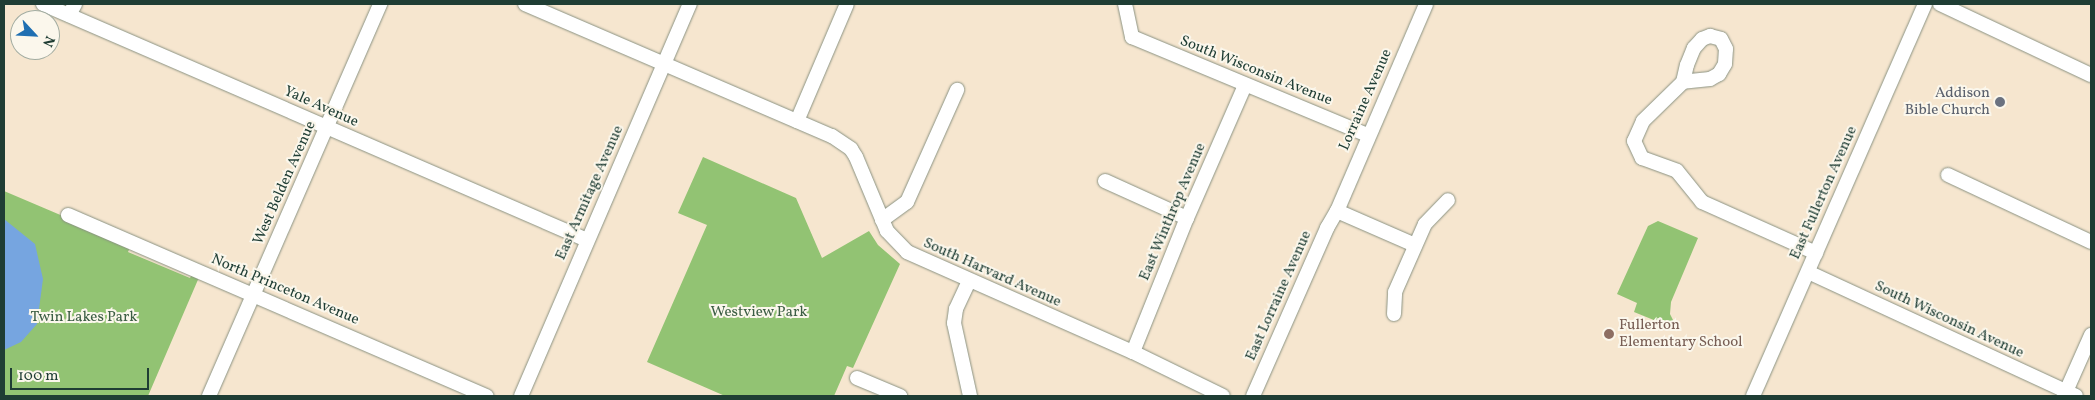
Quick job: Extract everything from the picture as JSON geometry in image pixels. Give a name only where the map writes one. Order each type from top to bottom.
[{"type":"street","name":"Yale Avenue","points":[[42,4],[72,10],[327,128],[587,240]]},
{"type":"street","name":"South Harvard Avenue","points":[[525,4],[832,136],[851,149],[861,166],[882,220],[893,239],[907,252],[1133,352],[1223,396]]},
{"type":"street","name":"East Armitage Avenue","points":[[521,396],[690,4]]},
{"type":"street","points":[[797,121],[847,4]]},
{"type":"street","name":"South Wisconsin Avenue","points":[[1124,4],[1132,37],[1368,135]]},
{"type":"street","name":"Lorraine Avenue","points":[[1337,211],[1368,135],[1426,4]]},
{"type":"street","name":"East Fullerton Avenue","points":[[1753,396],[1925,4]]},
{"type":"street","points":[[1940,4],[2091,75]]},
{"type":"street","name":"West Belden Avenue","points":[[209,396],[378,7]]},
{"type":"street","points":[[1683,82],[1643,121],[1634,140],[1642,158],[1677,171],[1702,202],[1816,252]]},
{"type":"street","name":"East Winthrop Avenue","points":[[1133,352],[1186,218],[1245,85]]},
{"type":"street","points":[[882,220],[904,206],[910,197],[956,90]]},
{"type":"street","points":[[1948,175],[2091,242]]},
{"type":"street","points":[[1105,181],[1186,218]]},
{"type":"street","points":[[1394,314],[1395,292],[1415,245],[1425,224],[1448,200]]},
{"type":"street","points":[[1337,211],[1415,245]]},
{"type":"street","name":"East Lorraine Avenue","points":[[1252,396],[1327,228],[1337,211]]},
{"type":"street","name":"North Princeton Avenue","points":[[68,215],[487,396]]},
{"type":"street","name":"South Wisconsin Avenue","points":[[1808,272],[2069,395]]},
{"type":"street","points":[[969,281],[956,308],[954,323],[970,396]]},
{"type":"street","points":[[2069,395],[2091,335]]},
{"type":"street","points":[[857,378],[900,396]]},
{"type":"green space","name":"Westview Park","points":[[703,157],[796,198],[822,258],[869,231],[878,245],[900,264],[853,368],[847,366],[834,396],[725,396],[647,362],[707,225],[678,213]]},
{"type":"green space","name":"Twin Lakes Park","points":[[4,191],[131,245],[128,252],[190,278],[193,272],[200,275],[148,396],[4,396]]},
{"type":"green space","points":[[1658,221],[1698,238],[1671,302],[1670,314],[1674,322],[1666,325],[1634,312],[1637,303],[1617,294],[1648,226]]},
{"type":"water","points":[[4,219],[35,244],[43,279],[37,324],[21,342],[4,350]]},
{"type":"place","name":"Addison Bible Church","points":[[2000,102]]},
{"type":"place","name":"Fullerton Elementary School","points":[[1609,334]]}]
